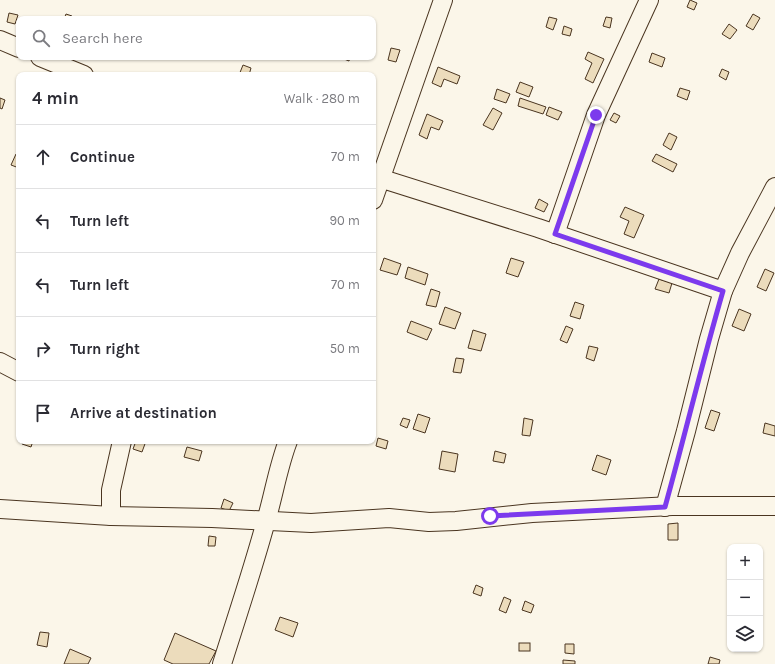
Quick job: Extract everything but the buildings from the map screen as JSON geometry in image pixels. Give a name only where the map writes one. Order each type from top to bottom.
[{"type":"street","points":[[443,0],[438,18],[376,177],[555,234],[723,291]]},
{"type":"street","points":[[555,234],[596,115],[649,0]]},
{"type":"street","points":[[0,40],[16,47]]},
{"type":"street","points":[[47,60],[77,72]]},
{"type":"street","points":[[665,507],[709,338],[723,291],[740,253],[775,187]]},
{"type":"street","points":[[0,362],[16,370]]},
{"type":"street","points":[[111,516],[111,490],[121,444]]},
{"type":"street","points":[[222,664],[266,521],[279,466],[287,444]]},
{"type":"street","points":[[0,508],[111,516],[212,518],[311,523],[389,518],[429,522],[456,521],[532,513],[665,507],[775,506]]},
{"type":"route","points":[[490,516],[665,507],[686,431],[709,338],[723,291],[555,234],[596,115]]}]
